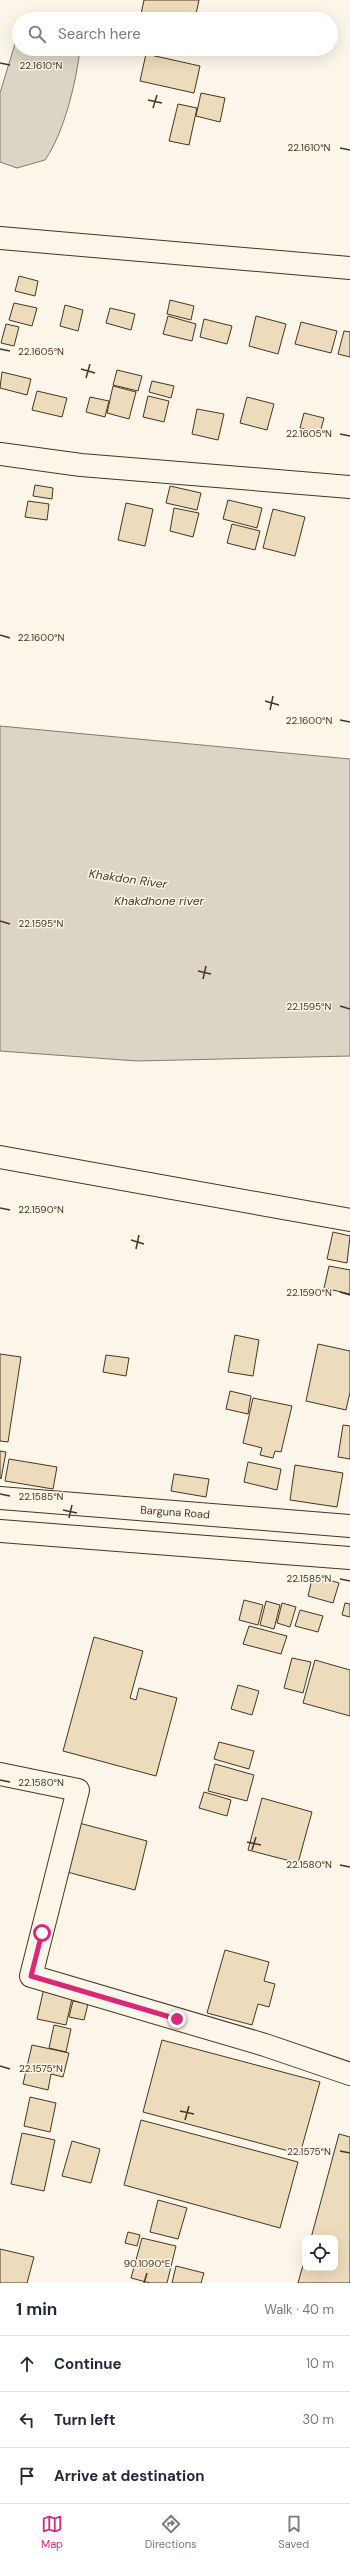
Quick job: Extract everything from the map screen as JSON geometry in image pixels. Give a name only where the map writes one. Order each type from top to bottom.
[{"type":"street","points":[[0,238],[350,268]]},
{"type":"street","points":[[0,454],[81,465],[350,487]]},
{"type":"street","points":[[0,1157],[350,1220]]},
{"type":"street","name":"Barguna Road","points":[[0,1498],[350,1526]]},
{"type":"street","points":[[0,1531],[350,1558]]},
{"type":"street","points":[[0,1774],[78,1790],[31,1976],[258,2043],[350,2074]]},
{"type":"water","points":[[12,54],[12,56],[79,56],[76,77],[68,107],[58,136],[45,160],[17,168],[0,162],[0,93]]},
{"type":"water","name":"Khakdhone river","points":[[0,726],[350,759],[350,1056],[137,1061],[0,1051]]},
{"type":"building","points":[[144,0],[199,0],[196,12],[141,12]]},
{"type":"building","points":[[146,56],[155,56],[200,66],[194,93],[140,81]]},
{"type":"building","points":[[201,93],[225,98],[220,122],[196,116]]},
{"type":"building","points":[[178,104],[197,108],[189,145],[169,141]]},
{"type":"building","points":[[19,276],[38,281],[35,296],[15,291]]},
{"type":"building","points":[[170,300],[194,306],[191,320],[167,314]]},
{"type":"building","points":[[14,303],[37,308],[32,326],[9,320]]},
{"type":"building","points":[[65,305],[83,310],[78,331],[60,326]]},
{"type":"building","points":[[110,308],[135,314],[131,330],[106,323]]},
{"type":"building","points":[[168,316],[196,324],[192,341],[163,334]]},
{"type":"building","points":[[256,316],[286,324],[278,354],[249,346]]},
{"type":"building","points":[[204,319],[232,326],[227,344],[200,337]]},
{"type":"building","points":[[301,322],[337,331],[331,353],[295,344]]},
{"type":"building","points":[[6,324],[19,327],[14,346],[1,343]]},
{"type":"building","points":[[344,331],[350,332],[350,357],[338,354]]},
{"type":"building","points":[[117,370],[142,376],[138,391],[113,385]]},
{"type":"building","points":[[2,372],[31,379],[27,395],[0,388]]},
{"type":"building","points":[[152,381],[174,386],[171,398],[149,392]]},
{"type":"building","points":[[113,386],[136,392],[129,419],[107,413]]},
{"type":"building","points":[[37,391],[67,398],[62,417],[32,410]]},
{"type":"building","points":[[148,396],[169,401],[164,422],[143,417]]},
{"type":"building","points":[[90,397],[109,401],[105,417],[86,412]]},
{"type":"building","points":[[247,397],[274,404],[267,430],[240,423]]},
{"type":"building","points":[[197,409],[224,414],[218,440],[192,434]]},
{"type":"building","points":[[304,413],[324,418],[320,433],[300,428]]},
{"type":"building","points":[[35,485],[53,488],[52,499],[33,496]]},
{"type":"building","points":[[170,486],[201,493],[197,510],[166,503]]},
{"type":"building","points":[[228,500],[262,508],[257,528],[223,519]]},
{"type":"building","points":[[28,501],[49,504],[47,520],[25,517]]},
{"type":"building","points":[[126,503],[153,509],[145,546],[118,540]]},
{"type":"building","points":[[174,508],[199,513],[193,537],[170,531]]},
{"type":"building","points":[[273,509],[305,517],[295,556],[263,548]]},
{"type":"building","points":[[232,524],[260,531],[255,550],[227,543]]},
{"type":"building","points":[[333,1232],[350,1236],[347,1263],[327,1259]]},
{"type":"building","points":[[329,1266],[350,1270],[350,1294],[324,1288]]},
{"type":"building","points":[[235,1335],[259,1340],[253,1376],[228,1372]]},
{"type":"building","points":[[318,1344],[350,1351],[350,1392],[346,1410],[306,1401]]},
{"type":"building","points":[[0,1354],[21,1357],[8,1442],[0,1441]]},
{"type":"building","points":[[106,1355],[129,1358],[126,1376],[103,1372]]},
{"type":"building","points":[[230,1391],[251,1396],[248,1414],[226,1409]]},
{"type":"building","points":[[253,1398],[292,1406],[281,1452],[275,1451],[273,1458],[260,1455],[262,1448],[243,1443]]},
{"type":"building","points":[[343,1425],[350,1426],[350,1459],[338,1457]]},
{"type":"building","points":[[0,1451],[6,1452],[1,1479],[0,1478]]},
{"type":"building","points":[[9,1459],[57,1467],[53,1489],[5,1481]]},
{"type":"building","points":[[248,1462],[281,1469],[277,1490],[244,1482]]},
{"type":"building","points":[[295,1465],[343,1473],[337,1507],[290,1500]]},
{"type":"building","points":[[174,1474],[209,1479],[206,1497],[171,1491]]},
{"type":"building","points":[[313,1575],[339,1583],[333,1603],[308,1596]]},
{"type":"building","points":[[244,1600],[263,1605],[258,1625],[239,1620]]},
{"type":"building","points":[[266,1601],[280,1605],[274,1629],[260,1625]]},
{"type":"building","points":[[282,1603],[296,1607],[290,1627],[277,1623]]},
{"type":"building","points":[[345,1603],[350,1604],[350,1617],[342,1615]]},
{"type":"building","points":[[300,1610],[323,1616],[318,1632],[295,1626]]},
{"type":"building","points":[[249,1626],[287,1636],[281,1654],[243,1644]]},
{"type":"building","points":[[94,1637],[143,1651],[130,1698],[136,1700],[139,1688],[177,1698],[156,1776],[63,1751]]},
{"type":"building","points":[[292,1658],[311,1662],[303,1693],[284,1688]]},
{"type":"building","points":[[315,1660],[350,1670],[350,1716],[303,1703]]},
{"type":"building","points":[[238,1685],[259,1691],[252,1715],[231,1709]]},
{"type":"building","points":[[219,1742],[254,1751],[249,1769],[214,1759]]},
{"type":"building","points":[[215,1764],[254,1775],[247,1801],[208,1791]]},
{"type":"building","points":[[204,1792],[231,1800],[227,1816],[199,1808]]},
{"type":"building","points":[[262,1798],[312,1812],[298,1863],[248,1850]]},
{"type":"building","points":[[79,1823],[147,1841],[135,1890],[67,1872]]},
{"type":"building","points":[[225,1950],[269,1962],[264,1981],[275,1984],[269,2007],[258,2004],[252,2025],[207,2013]]},
{"type":"building","points":[[44,1988],[73,1994],[66,2025],[37,2019]]},
{"type":"building","points":[[73,2001],[88,2004],[84,2020],[69,2017]]},
{"type":"building","points":[[54,2025],[71,2029],[66,2052],[49,2048]]},
{"type":"building","points":[[162,2040],[320,2082],[300,2154],[143,2112]]},
{"type":"building","points":[[32,2045],[69,2053],[63,2077],[51,2074],[48,2090],[23,2084]]},
{"type":"building","points":[[30,2097],[56,2103],[50,2132],[24,2126]]},
{"type":"building","points":[[141,2120],[298,2162],[280,2228],[124,2185]]},
{"type":"building","points":[[22,2133],[55,2140],[44,2191],[11,2184]]},
{"type":"building","points":[[339,2134],[350,2137],[350,2283],[298,2283],[302,2269],[302,2271],[338,2271],[338,2235],[312,2235]]},
{"type":"building","points":[[72,2141],[100,2149],[91,2183],[62,2176]]},
{"type":"building","points":[[158,2200],[187,2208],[178,2239],[150,2232]]},
{"type":"building","points":[[128,2232],[140,2235],[137,2246],[125,2243]]},
{"type":"building","points":[[142,2238],[176,2246],[167,2283],[150,2283],[131,2278]]},
{"type":"building","points":[[0,2249],[34,2257],[27,2283],[0,2283]]},
{"type":"building","points":[[176,2266],[204,2273],[201,2283],[172,2283]]},
{"type":"route","points":[[42,1933],[31,1976],[177,2019]]},
{"type":"water label","name":"Khakdon River","points":[[128,879]]}]
